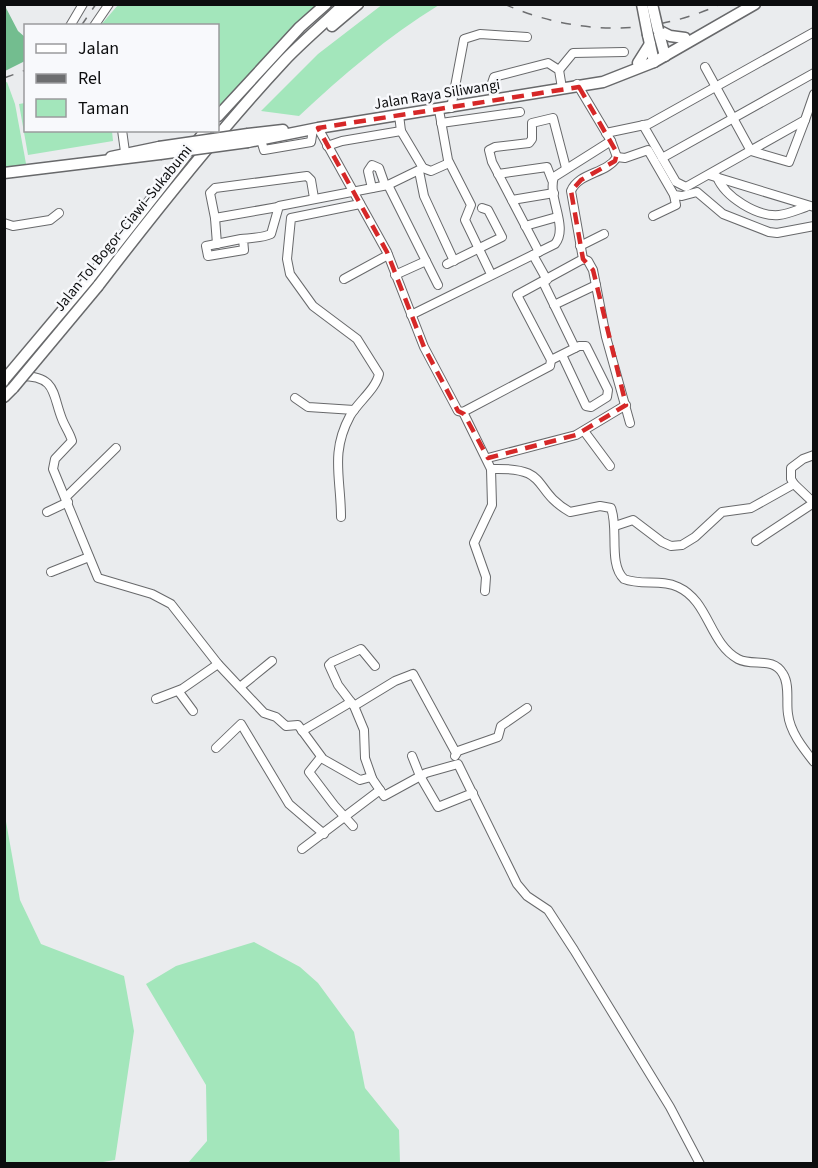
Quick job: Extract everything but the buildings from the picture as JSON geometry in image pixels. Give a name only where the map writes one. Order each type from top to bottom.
[{"type":"highway","points":[[219,115],[300,27],[326,4]]},
{"type":"highway","name":"Jalan Tol Bogor–Ciawi–Sukabumi","points":[[4,397],[7,382],[94,283],[200,156],[286,59],[344,4]]},
{"type":"highway","points":[[286,59],[302,53],[358,4]]},
{"type":"highway","points":[[642,4],[649,40],[658,56]]},
{"type":"highway","points":[[652,4],[658,30],[658,56]]},
{"type":"highway","name":"Jalan Raya Siliwangi","points":[[573,86],[658,56],[745,4]]},
{"type":"highway","name":"Jalan Raya Siliwangi","points":[[4,172],[105,160],[439,110],[611,80],[755,4]]},
{"type":"highway","points":[[658,30],[670,36],[685,38]]},
{"type":"highway","points":[[638,63],[649,40]]},
{"type":"highway","name":"Jalan Raya Siliwangi","points":[[248,138],[261,140],[313,129]]},
{"type":"highway","name":"Jalan Tol Bogor–Ciawi–Sukabumi","points":[[94,283],[205,132]]},
{"type":"street","points":[[71,24],[84,4]]},
{"type":"street","points":[[95,24],[109,4]]},
{"type":"street","points":[[606,133],[643,125],[813,32]]},
{"type":"street","points":[[451,108],[464,39],[480,34],[527,37]]},
{"type":"street","points":[[559,70],[573,53],[624,52]]},
{"type":"street","points":[[494,100],[492,79],[496,76],[548,63],[559,70],[573,86],[611,141],[617,157]]},
{"type":"street","points":[[705,67],[751,151],[787,163],[792,158],[813,94]]},
{"type":"street","points":[[662,158],[813,73]]},
{"type":"street","points":[[439,110],[449,163],[471,205],[464,218],[491,274]]},
{"type":"street","points":[[441,123],[520,112]]},
{"type":"street","points":[[399,115],[401,132],[421,170],[424,196],[450,262],[502,235],[488,210],[482,208]]},
{"type":"street","points":[[566,168],[556,122],[548,118],[532,123],[532,139],[529,143],[490,149],[489,156],[525,226],[554,305],[575,348]]},
{"type":"street","points":[[680,186],[688,187],[713,176],[805,120]]},
{"type":"street","points":[[643,125],[680,186]]},
{"type":"street","points":[[313,129],[327,146],[388,255],[424,347],[458,411],[463,412],[488,458],[491,470],[492,505],[474,543],[486,577],[485,591]]},
{"type":"street","points":[[122,132],[125,157]]},
{"type":"street","points":[[327,146],[342,141],[401,132]]},
{"type":"street","points":[[553,180],[566,168],[611,141]]},
{"type":"street","points":[[617,157],[625,158],[648,150],[674,194],[676,205],[652,216]]},
{"type":"street","points":[[617,157],[610,165],[574,185],[571,192],[583,258],[592,266],[606,337],[630,423]]},
{"type":"street","points":[[215,218],[386,185],[421,170],[429,171],[449,163]]},
{"type":"street","points":[[372,188],[368,171],[372,165],[379,168],[438,285]]},
{"type":"street","points":[[411,315],[552,246],[560,238],[553,180],[547,167],[498,174]]},
{"type":"street","points":[[217,243],[210,193],[215,188],[307,176],[311,180],[314,198]]},
{"type":"street","points":[[713,176],[734,199],[768,214],[779,215],[810,207]]},
{"type":"street","points":[[713,176],[810,207]]},
{"type":"street","points":[[674,194],[680,186]]},
{"type":"street","points":[[674,194],[681,196],[697,192],[723,214],[769,232],[777,233],[813,226]]},
{"type":"street","points":[[512,200],[554,193]]},
{"type":"street","points":[[341,517],[336,459],[354,410],[379,374],[357,339],[311,303],[290,274],[287,253],[291,218],[360,204]]},
{"type":"street","points":[[243,239],[244,250],[208,259],[206,246],[217,243],[271,234],[278,207]]},
{"type":"street","points":[[4,222],[13,226],[50,220],[59,213]]},
{"type":"street","points":[[525,226],[557,217]]},
{"type":"street","points":[[580,246],[604,234]]},
{"type":"street","points":[[344,279],[388,255]]},
{"type":"street","points":[[463,412],[549,367],[551,360],[517,295],[583,258]]},
{"type":"street","points":[[395,274],[426,261]]},
{"type":"street","points":[[554,305],[596,285]]},
{"type":"street","points":[[551,360],[575,348],[584,346],[590,350],[608,390],[607,397],[589,407],[584,404],[562,355]]},
{"type":"street","points":[[7,382],[38,378],[56,393],[62,419],[72,439],[52,465],[95,573],[101,580],[152,594],[171,604],[218,664],[266,714],[276,717],[286,726],[296,724],[321,757],[360,780],[372,778]]},
{"type":"street","points":[[296,398],[308,407],[354,410]]},
{"type":"street","points":[[488,458],[584,431],[626,405]]},
{"type":"street","points":[[584,431],[610,466]]},
{"type":"street","points":[[47,512],[67,500],[116,448]]},
{"type":"street","points":[[756,541],[812,504],[790,476],[791,468],[813,455]]},
{"type":"street","points":[[491,470],[514,468],[533,474],[551,496],[570,512],[600,506],[609,507],[615,526],[616,567],[621,576],[637,583],[670,585],[680,588],[707,617],[718,641],[730,653],[744,662],[771,663],[781,670],[786,681],[788,713],[792,728],[813,762]]},
{"type":"street","points":[[615,526],[633,520],[667,544],[682,545],[695,537],[722,512],[751,508],[794,484]]},
{"type":"street","points":[[51,572],[89,556]]},
{"type":"street","points":[[375,666],[360,648],[330,664],[338,685],[352,704],[365,733],[365,758],[372,778],[380,790],[387,796],[420,776],[457,763]]},
{"type":"street","points":[[240,687],[272,661]]},
{"type":"street","points":[[156,699],[179,692],[218,664]]},
{"type":"street","points":[[302,731],[394,681],[413,674],[456,753],[457,763],[517,884],[527,896],[548,910],[670,1107],[700,1164]]},
{"type":"street","points":[[179,692],[193,711]]},
{"type":"street","points":[[456,753],[498,737],[502,724],[527,708]]},
{"type":"street","points":[[216,748],[241,724],[288,804],[324,834]]},
{"type":"street","points":[[412,756],[420,776],[438,807],[473,793]]},
{"type":"street","points":[[321,757],[309,771],[353,826]]},
{"type":"street","points":[[302,849],[380,790]]},
{"type":"highlighted area","points":[[579,87],[617,153],[615,161],[581,180],[571,191],[583,259],[593,270],[626,405],[576,435],[488,458],[464,414],[458,411],[424,347],[387,252],[318,128]]},
{"type":"green space","points":[[383,4],[439,5],[366,57],[299,116],[261,111],[318,54]]},
{"type":"green space","points":[[118,5],[321,5],[219,109],[219,24],[102,24]]},
{"type":"green space","points":[[5,6],[18,31],[24,36],[24,62],[5,71]]},
{"type":"green space","points":[[7,82],[15,104],[27,169],[5,172],[4,83]]},
{"type":"green space","points":[[24,103],[24,132],[112,132],[113,141],[28,155],[19,104]]},
{"type":"green space","points":[[5,816],[20,900],[41,944],[124,976],[134,1031],[115,1160],[91,1164],[5,1163]]},
{"type":"green space","points":[[254,942],[300,967],[318,983],[354,1032],[365,1088],[399,1130],[400,1163],[188,1163],[207,1141],[206,1085],[146,984],[176,966]]},
{"type":"railway","points":[[82,24],[96,4]]},
{"type":"railway","points":[[504,4],[558,22],[612,28],[640,27],[667,22],[694,15],[721,4]]},
{"type":"railway","points":[[4,78],[24,71]]}]
